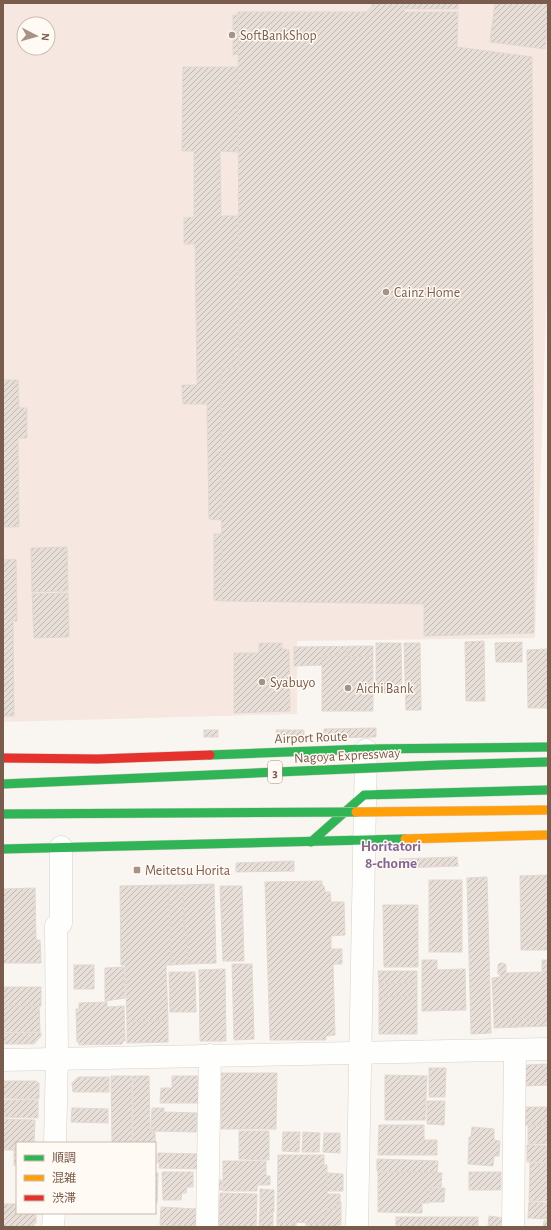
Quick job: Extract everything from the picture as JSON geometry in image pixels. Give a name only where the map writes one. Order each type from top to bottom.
[{"type":"main road","name":"Airport Route","points":[[3,758],[98,759],[366,750],[548,746]]},
{"type":"main road","name":"Nagoya Expressway","points":[[3,784],[440,765],[548,762]]},
{"type":"main road","points":[[311,842],[364,795],[548,790]]},
{"type":"main road","points":[[3,814],[441,812],[548,810]]},
{"type":"main road","points":[[3,849],[548,835]]},
{"type":"street","points":[[357,1227],[366,750]]},
{"type":"street","points":[[55,1142],[57,1059],[56,926],[61,923],[60,847]]},
{"type":"street","points":[[3,1060],[548,1049]]},
{"type":"street","points":[[513,1227],[515,1050]]},
{"type":"street","points":[[207,1227],[210,1056]]},
{"type":"street","points":[[53,1227],[54,1214]]},
{"type":"shaded area","points":[[3,3],[548,3],[548,258],[535,638],[297,641],[297,714],[3,722]]},
{"type":"building","name":"Cainz Home","points":[[372,3],[404,3],[404,12],[458,12],[457,47],[532,57],[534,633],[424,636],[424,604],[222,601],[221,368],[239,368],[238,12],[366,12],[372,6]]},
{"type":"building","points":[[405,3],[458,3],[458,9],[405,9]]},
{"type":"building","points":[[495,3],[548,3],[545,49],[490,42]]},
{"type":"building","points":[[233,15],[238,15],[238,54],[233,55]]},
{"type":"building","points":[[183,67],[238,67],[238,152],[220,151],[221,216],[238,216],[239,368],[221,368],[222,520],[209,519],[207,404],[183,404],[182,385],[197,385],[195,244],[184,244],[184,218],[194,217],[194,151],[182,151]]},
{"type":"building","points":[[3,380],[18,380],[19,408],[27,408],[27,438],[18,438],[19,527],[3,527]]},
{"type":"building","points":[[214,534],[222,534],[222,601],[214,600]]},
{"type":"building","points":[[67,547],[68,591],[32,592],[31,548]]},
{"type":"building","points":[[16,559],[17,621],[13,621],[14,716],[3,716],[3,560]]},
{"type":"building","points":[[68,593],[69,637],[34,638],[32,594]]},
{"type":"building","points":[[484,641],[485,701],[466,701],[465,642]]},
{"type":"building","points":[[522,642],[522,662],[496,662],[495,643]]},
{"type":"building","name":"Syabuyo","points":[[259,643],[282,643],[282,649],[289,650],[290,711],[234,713],[234,653],[259,653]]},
{"type":"building","points":[[376,643],[401,643],[402,693],[376,693]]},
{"type":"building","points":[[404,643],[420,643],[421,710],[406,710]]},
{"type":"building","points":[[373,646],[373,656],[347,657],[347,650],[339,650],[339,656],[322,656],[322,665],[294,666],[294,647]]},
{"type":"building","points":[[548,649],[548,708],[528,708],[527,650]]},
{"type":"building","name":"Aichi Bank","points":[[339,650],[347,650],[347,657],[373,656],[373,711],[322,711],[322,656],[339,656]]},
{"type":"building","points":[[376,728],[376,737],[324,738],[324,729]]},
{"type":"building","points":[[204,730],[218,730],[218,737],[204,737]]},
{"type":"building","points":[[276,730],[304,730],[304,739],[277,740]]},
{"type":"building","points":[[457,857],[458,866],[400,868],[399,859]]},
{"type":"building","points":[[294,861],[294,871],[236,872],[236,863]]},
{"type":"building","points":[[548,875],[548,950],[521,950],[520,876]]},
{"type":"building","points":[[487,877],[491,1033],[471,1034],[467,878]]},
{"type":"building","points":[[429,880],[462,880],[462,952],[429,952]]},
{"type":"building","points":[[322,881],[322,886],[324,886],[325,892],[330,892],[331,902],[344,902],[345,935],[331,936],[331,949],[342,949],[342,964],[333,964],[335,1035],[326,1036],[326,1040],[270,1040],[265,882]]},
{"type":"building","points":[[214,884],[216,963],[188,964],[187,933],[184,933],[183,885]]},
{"type":"building","points":[[169,885],[171,965],[166,965],[168,1021],[127,1022],[125,965],[121,965],[120,886]]},
{"type":"building","points":[[169,885],[183,885],[184,933],[187,933],[188,964],[171,965]]},
{"type":"building","points":[[220,886],[242,886],[244,961],[223,961]]},
{"type":"building","points":[[35,888],[36,940],[40,940],[41,963],[3,963],[3,889]]},
{"type":"building","points":[[383,905],[418,905],[418,967],[384,967]]},
{"type":"building","points":[[422,960],[437,960],[437,970],[465,969],[466,1010],[422,1011]]},
{"type":"building","points":[[542,960],[548,960],[548,1018],[494,1019],[492,978],[500,977],[500,973],[498,974],[498,965],[503,963],[506,965],[506,973],[542,972]]},
{"type":"building","points":[[232,964],[252,964],[254,1039],[234,1040]]},
{"type":"building","points":[[74,965],[94,965],[94,989],[74,989]]},
{"type":"building","points":[[124,967],[125,998],[105,1001],[105,968]]},
{"type":"building","points":[[225,969],[226,1041],[200,1041],[199,970]]},
{"type":"building","points":[[378,971],[417,971],[417,983],[379,984]]},
{"type":"building","points":[[169,972],[195,972],[196,1012],[170,1012]]},
{"type":"building","points":[[417,983],[417,996],[379,997],[379,984]]},
{"type":"building","points":[[3,987],[41,987],[41,1006],[3,1006]]},
{"type":"building","points":[[417,996],[417,1034],[379,1034],[379,997]]},
{"type":"building","points":[[107,1002],[107,1007],[124,1006],[125,1041],[123,1041],[122,1044],[79,1045],[79,1042],[77,1042],[76,1009],[79,1009],[79,1003]]},
{"type":"building","points":[[3,1006],[39,1006],[40,1032],[3,1032]]},
{"type":"building","points":[[548,1018],[548,1026],[494,1028],[494,1019]]},
{"type":"building","points":[[168,1021],[168,1042],[127,1043],[127,1022]]},
{"type":"building","points":[[3,1033],[41,1033],[41,1036],[34,1044],[3,1044]]},
{"type":"building","points":[[548,1064],[548,1085],[524,1086],[524,1068],[527,1065]]},
{"type":"building","points":[[429,1068],[446,1068],[445,1097],[429,1097]]},
{"type":"building","points":[[221,1073],[277,1073],[276,1129],[221,1129]]},
{"type":"building","points":[[385,1075],[427,1076],[425,1120],[385,1120]]},
{"type":"building","points":[[111,1076],[132,1076],[132,1142],[112,1142]]},
{"type":"building","points":[[133,1076],[149,1076],[150,1132],[155,1132],[155,1142],[133,1142]]},
{"type":"building","points":[[172,1076],[198,1076],[198,1103],[160,1103],[161,1088],[172,1088]]},
{"type":"building","points":[[78,1077],[109,1077],[109,1092],[73,1092],[72,1083]]},
{"type":"building","points":[[3,1081],[36,1081],[39,1083],[39,1099],[3,1098]]},
{"type":"building","points":[[3,1100],[38,1100],[38,1118],[3,1117]]},
{"type":"building","points":[[427,1101],[445,1101],[444,1125],[427,1124]]},
{"type":"building","points":[[524,1107],[548,1107],[548,1125],[524,1125]]},
{"type":"building","points":[[72,1108],[108,1109],[108,1123],[71,1122]]},
{"type":"building","points":[[152,1108],[164,1108],[164,1112],[197,1113],[196,1132],[151,1131]]},
{"type":"building","points":[[3,1119],[35,1120],[34,1142],[16,1142],[16,1150],[3,1150]]},
{"type":"building","points":[[379,1125],[424,1125],[424,1140],[437,1140],[437,1155],[378,1155]]},
{"type":"building","points":[[548,1125],[548,1144],[528,1144],[528,1126]]},
{"type":"building","points":[[472,1127],[494,1129],[494,1140],[500,1141],[499,1156],[494,1156],[493,1166],[468,1164],[469,1137],[471,1137]]},
{"type":"building","points":[[239,1131],[269,1131],[269,1160],[239,1159]]},
{"type":"building","points":[[283,1132],[300,1132],[299,1152],[282,1151]]},
{"type":"building","points":[[303,1132],[320,1133],[319,1152],[302,1152]]},
{"type":"building","points":[[324,1133],[340,1133],[340,1153],[323,1152]]},
{"type":"building","points":[[527,1145],[548,1146],[548,1162],[527,1162]]},
{"type":"building","points":[[14,1150],[16,1150],[16,1165],[14,1165]]},
{"type":"building","points":[[158,1153],[199,1154],[199,1169],[159,1168],[160,1163],[158,1163]]},
{"type":"building","points":[[278,1155],[324,1155],[324,1165],[327,1165],[327,1194],[340,1194],[340,1202],[337,1202],[337,1209],[327,1209],[323,1223],[277,1222]]},
{"type":"building","points":[[377,1159],[438,1161],[437,1173],[377,1171]]},
{"type":"building","points":[[223,1161],[266,1161],[266,1176],[270,1176],[270,1185],[257,1185],[257,1191],[223,1191]]},
{"type":"building","points":[[530,1163],[548,1163],[548,1201],[529,1201]]},
{"type":"building","points":[[162,1172],[193,1172],[193,1187],[187,1187],[186,1193],[182,1193],[181,1200],[163,1200]]},
{"type":"building","points":[[378,1172],[442,1173],[441,1187],[430,1187],[429,1203],[422,1203],[422,1213],[378,1212]]},
{"type":"building","points":[[469,1172],[501,1172],[501,1190],[469,1190]]},
{"type":"building","points":[[156,1173],[158,1173],[157,1203]]},
{"type":"building","points":[[327,1173],[343,1174],[343,1191],[327,1191]]},
{"type":"building","points":[[216,1180],[222,1180],[222,1190],[216,1190]]},
{"type":"building","points":[[430,1188],[445,1188],[444,1202],[430,1202]]},
{"type":"building","points":[[260,1189],[274,1190],[274,1212],[260,1211]]},
{"type":"building","points":[[220,1193],[257,1194],[256,1227],[219,1227]]},
{"type":"building","points":[[337,1202],[341,1202],[341,1225],[337,1225],[337,1227],[306,1227],[306,1223],[323,1223],[327,1209],[337,1209]]},
{"type":"building","points":[[529,1202],[548,1203],[548,1219],[528,1218]]},
{"type":"building","points":[[3,1204],[16,1204],[16,1214],[36,1214],[36,1223],[34,1223],[34,1227],[3,1227]]},
{"type":"building","points":[[161,1207],[197,1209],[196,1227],[160,1225]]},
{"type":"building","points":[[260,1211],[273,1212],[273,1227],[259,1227]]},
{"type":"building","points":[[489,1216],[504,1218],[503,1227],[488,1226]]},
{"type":"building","points":[[396,1217],[478,1217],[478,1227],[396,1227]]},
{"type":"building","points":[[544,1221],[548,1221],[548,1227],[543,1227]]},
{"type":"building","points":[[277,1222],[296,1223],[296,1227],[277,1227]]},
{"type":"traffic: fast","points":[[210,755],[366,749],[548,747]]},
{"type":"traffic: fast","points":[[3,784],[440,765],[548,762]]},
{"type":"traffic: fast","points":[[311,842],[364,795],[548,790]]},
{"type":"traffic: fast","points":[[3,814],[356,812]]},
{"type":"traffic: fast","points":[[3,849],[405,839]]},
{"type":"traffic: slow","points":[[356,812],[548,810]]},
{"type":"traffic: slow","points":[[405,839],[548,835]]},
{"type":"traffic: jam","points":[[3,758],[98,759],[210,755]]},
{"type":"place","name":"SoftBankShop","points":[[232,35]]},
{"type":"place","name":"Cainz Home","points":[[386,292]]},
{"type":"place","name":"Syabuyo","points":[[262,682]]},
{"type":"place","name":"Aichi Bank","points":[[348,688]]},
{"type":"place","name":"Meitetsu Horita","points":[[137,870]]},
{"type":"district","name":"Horitatori 8-chome","points":[[391,854]]}]
